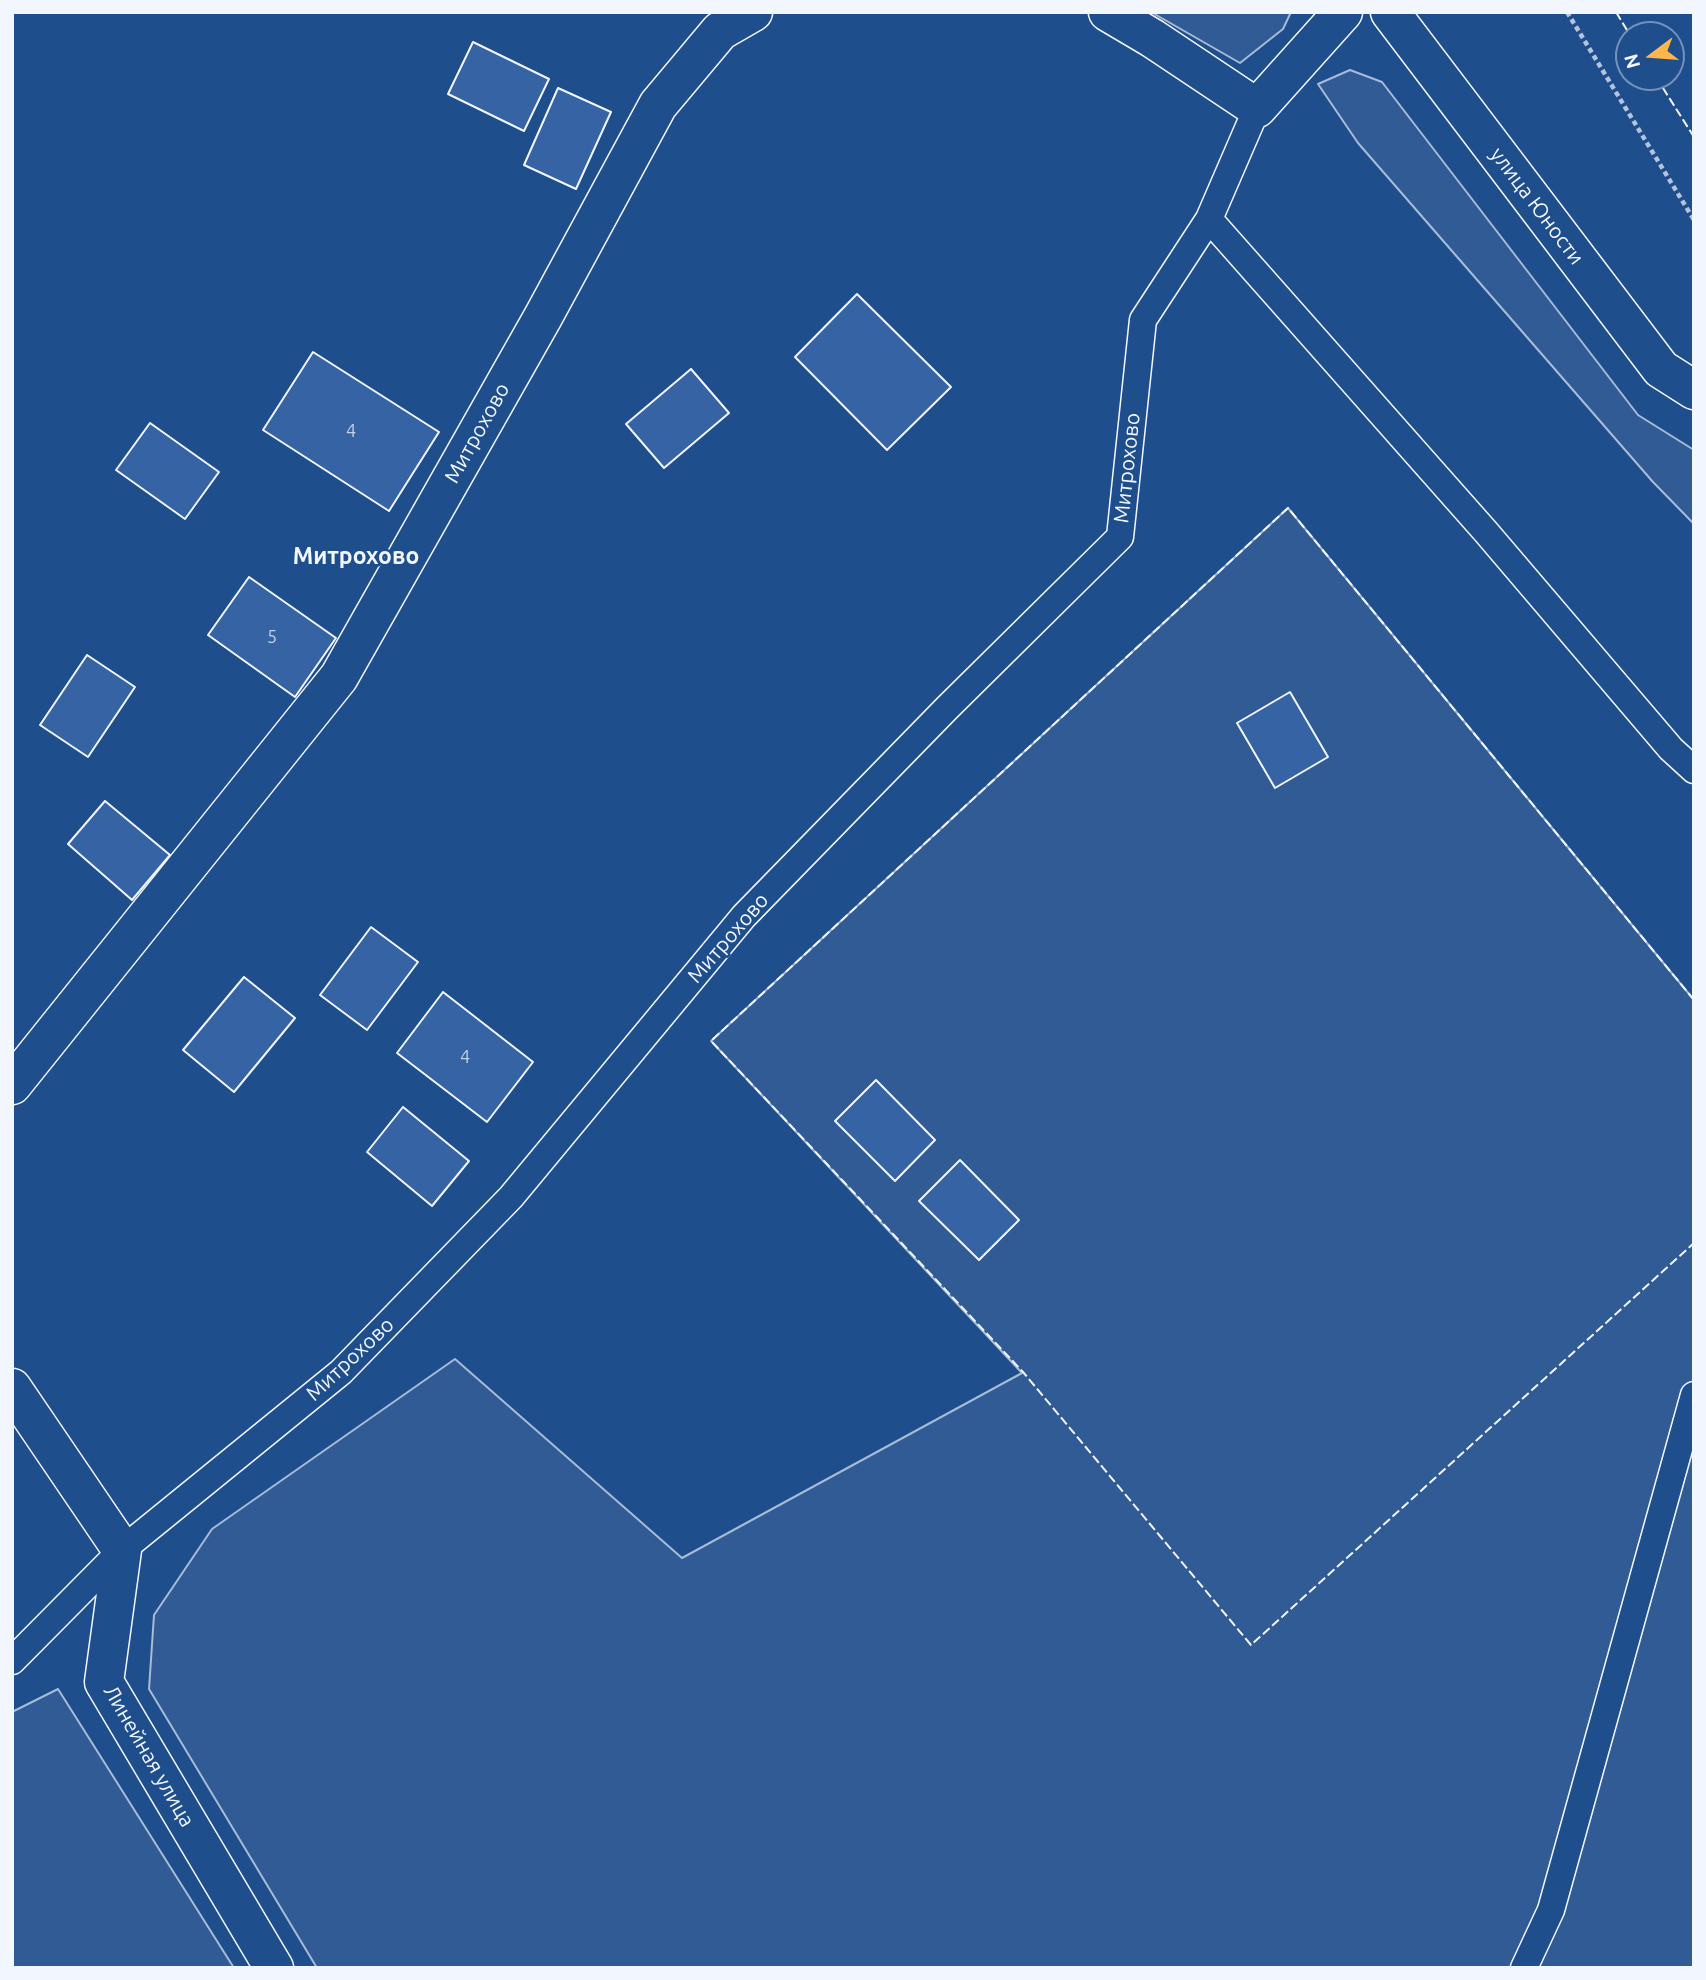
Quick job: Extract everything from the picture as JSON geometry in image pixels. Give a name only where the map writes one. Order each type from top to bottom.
[{"type":"street","name":"Митрохово","points":[[12,1085],[339,677],[536,329],[657,106],[720,31],[753,12]]},
{"type":"street","points":[[1108,12],[1257,108]]},
{"type":"street","name":"Митрохово","points":[[1257,108],[1343,12]]},
{"type":"street","name":"улица Юности","points":[[1390,12],[1661,369],[1694,390]]},
{"type":"street","points":[[12,1388],[122,1550]]},
{"type":"street","name":"Линейная улица","points":[[122,1550],[104,1682],[274,1968]]},
{"type":"lane","name":"Митрохово","points":[[12,1661],[122,1550],[341,1372],[511,1197],[744,916],[947,708],[1120,537],[1143,320],[1209,219],[1257,108]]},
{"type":"lane","points":[[1209,219],[1486,533],[1671,749],[1694,770]]},
{"type":"lane","points":[[1524,1968],[1551,1910],[1694,1395]]},
{"type":"path","points":[[1567,12],[1694,220]]},
{"type":"shaded area","points":[[1151,12],[1291,12],[1283,29],[1240,63]]},
{"type":"shaded area","points":[[1350,70],[1382,82],[1638,415],[1694,450],[1694,524],[1653,482],[1358,143],[1318,84]]},
{"type":"shaded area","points":[[1288,508],[1694,1000],[1694,1968],[317,1968],[149,1689],[154,1615],[212,1529],[455,1359],[682,1558],[1022,1373],[711,1041]]},
{"type":"shaded area","points":[[58,1689],[234,1968],[12,1968],[12,1712]]},
{"type":"building","points":[[473,42],[549,79],[524,131],[448,94]]},
{"type":"building","points":[[558,88],[611,112],[576,189],[524,165]]},
{"type":"building","points":[[857,294],[951,387],[887,450],[795,357]]},
{"type":"building","points":[[313,352],[439,432],[389,511],[263,430]]},
{"type":"building","points":[[691,369],[729,413],[664,468],[626,424]]},
{"type":"building","points":[[150,423],[219,472],[185,519],[116,470]]},
{"type":"building","points":[[249,577],[336,638],[295,697],[208,635]]},
{"type":"building","points":[[87,655],[135,687],[88,757],[40,725]]},
{"type":"building","points":[[1290,692],[1328,757],[1275,788],[1237,723]]},
{"type":"building","points":[[105,801],[170,855],[132,900],[68,844]]},
{"type":"building","points":[[371,927],[418,962],[367,1030],[320,995]]},
{"type":"building","points":[[244,977],[295,1018],[234,1092],[183,1050]]},
{"type":"building","points":[[443,992],[533,1062],[487,1122],[397,1053]]},
{"type":"building","points":[[876,1080],[935,1140],[895,1181],[835,1121]]},
{"type":"building","points":[[403,1107],[469,1161],[432,1206],[367,1152]]},
{"type":"building","points":[[960,1160],[1019,1220],[979,1260],[919,1201]]},
{"type":"fence","points":[[1616,12],[1621,21]]},
{"type":"fence","points":[[1665,91],[1694,137]]},
{"type":"fence","points":[[1694,1000],[1288,508],[711,1041],[1023,1372],[1251,1645],[1694,1243]]},
{"type":"district","name":"Митрохово","points":[[356,556]]}]
